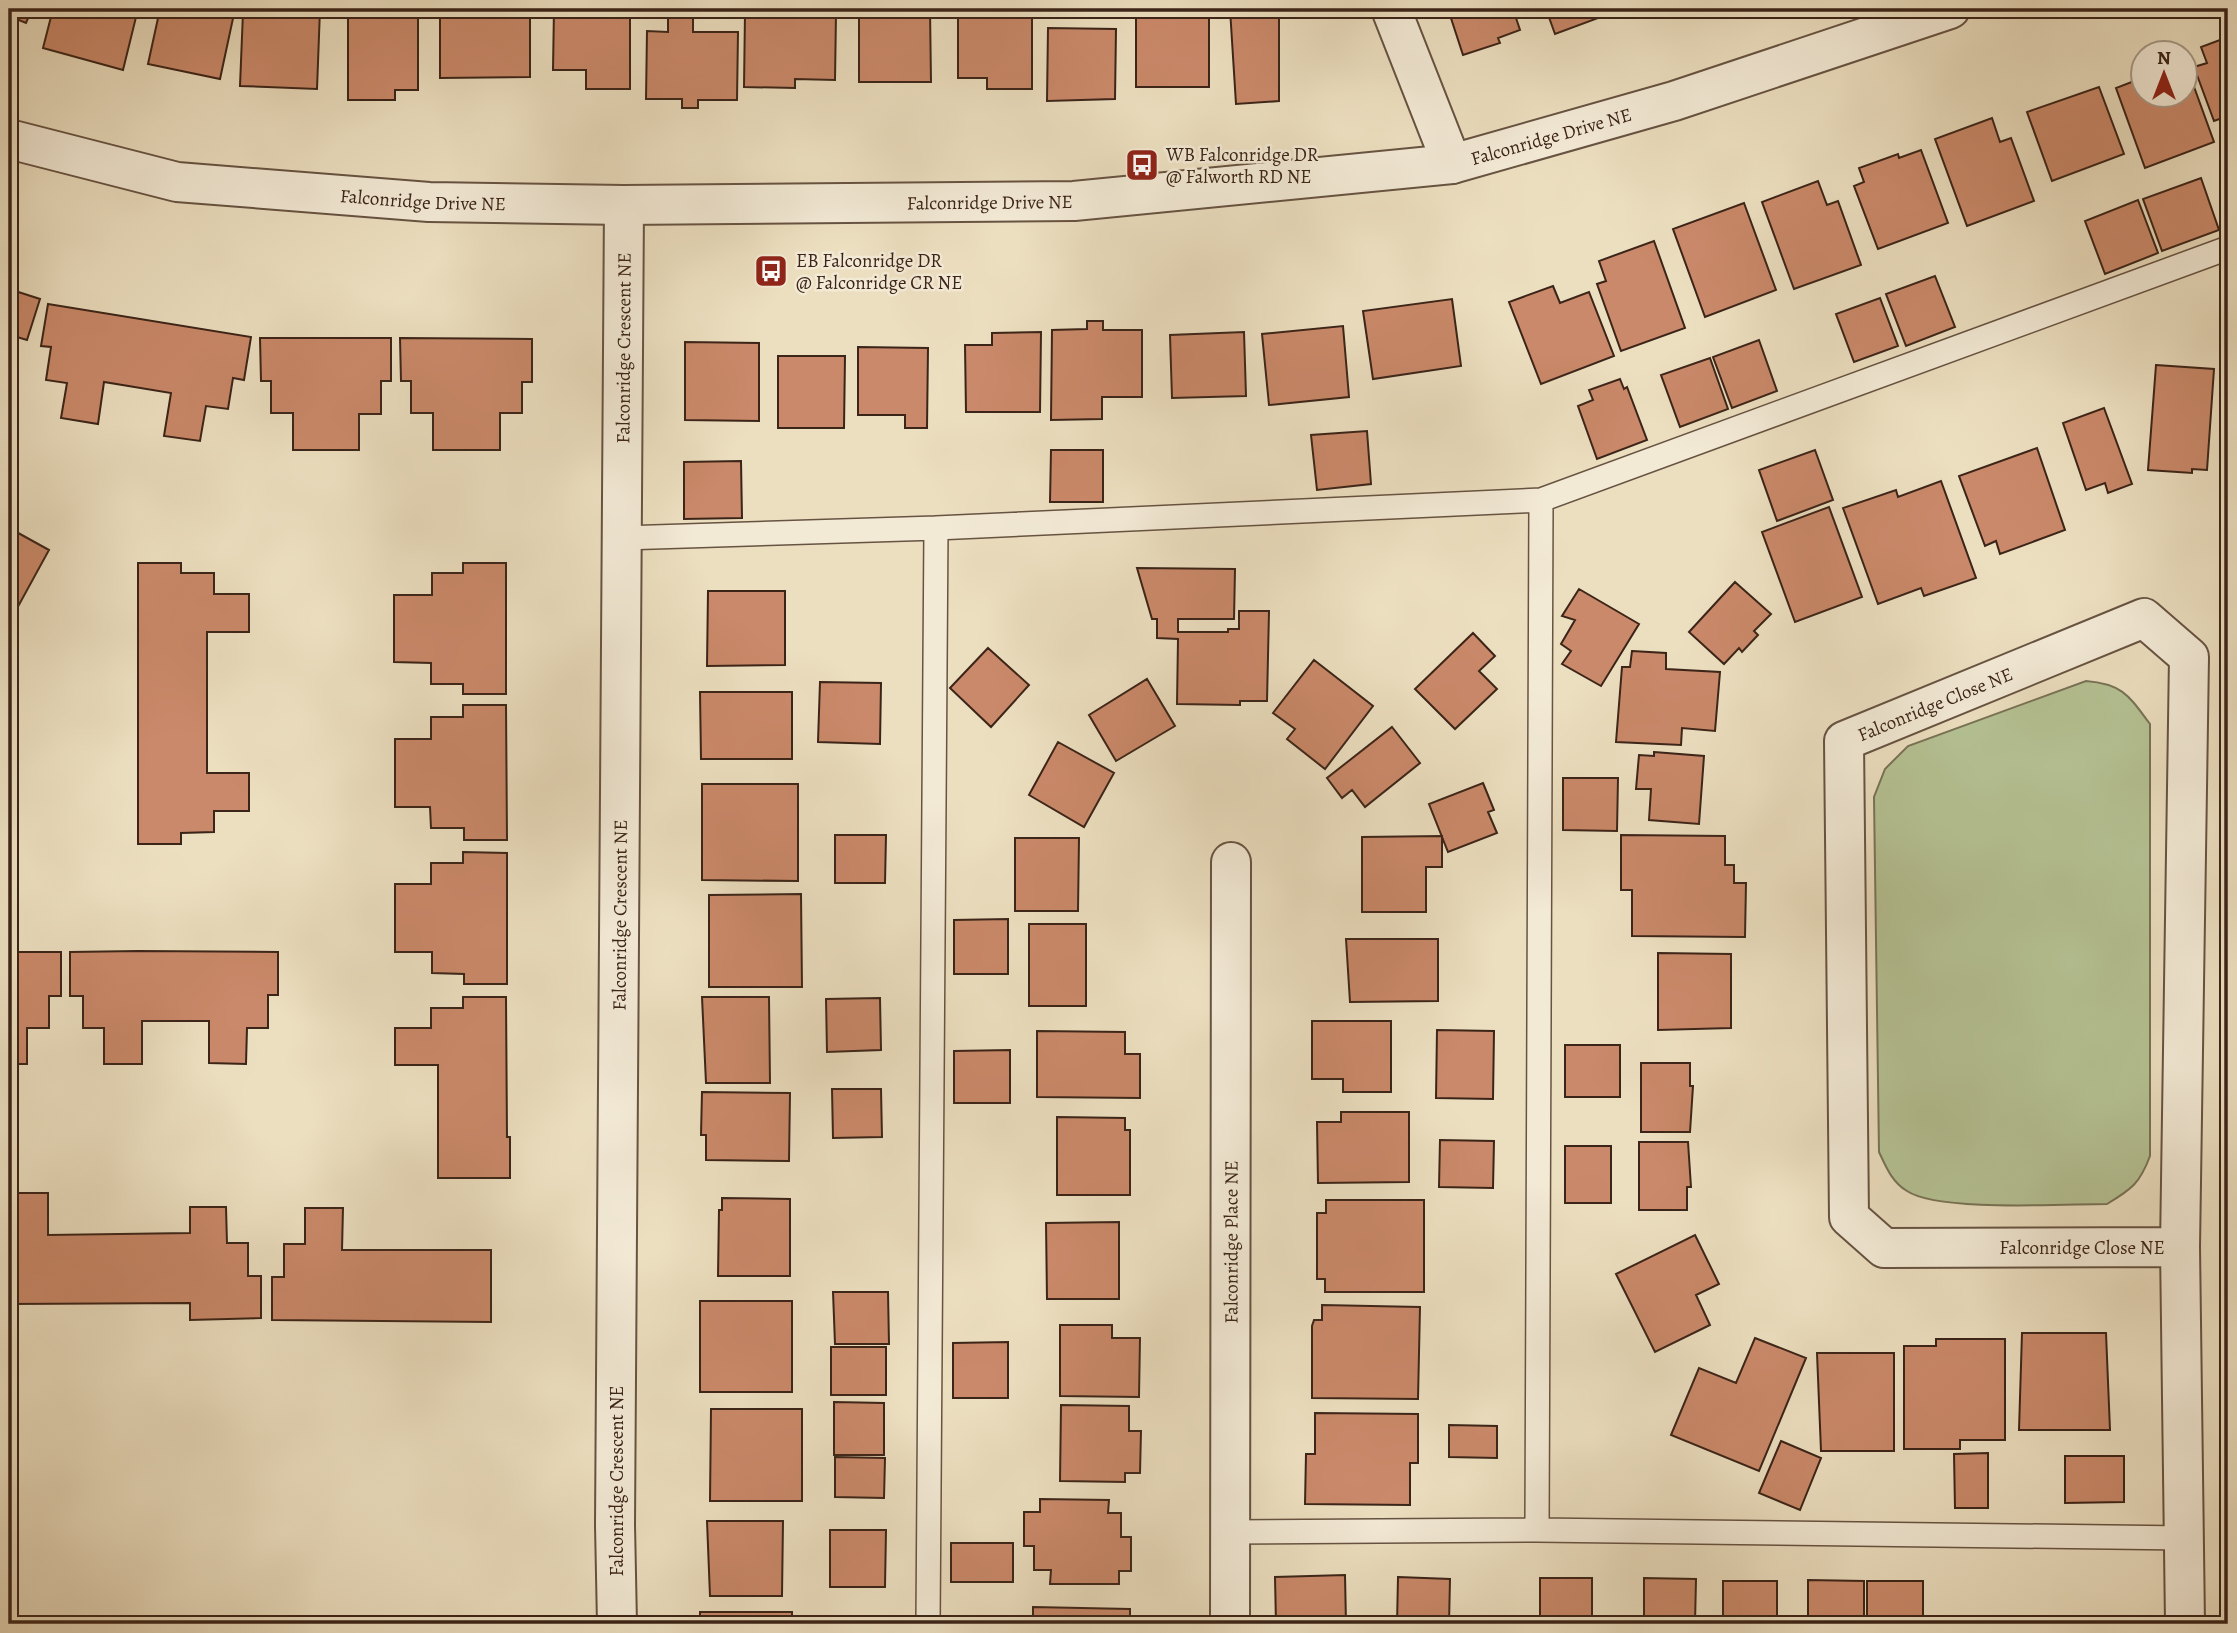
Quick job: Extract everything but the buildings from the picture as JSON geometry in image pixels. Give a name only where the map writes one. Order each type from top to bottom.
[{"type":"street","points":[[1391,9],[1452,164]]},
{"type":"street","name":"Falconridge Drive NE","points":[[9,139],[177,182],[429,202],[624,205],[1074,201],[1452,164],[1674,101],[1950,9]]},
{"type":"street","name":"Falconridge Crescent NE","points":[[617,1624],[615,1511],[624,205]]},
{"type":"street","name":"Falconridge Close NE","points":[[2180,1247],[1884,1248],[1849,1217],[1844,741],[2144,618],[2189,657],[2180,1247],[2186,1538],[2185,1624]]},
{"type":"street","name":"Falconridge Place NE","points":[[1230,1624],[1231,862]]},
{"type":"lane","points":[[622,538],[936,528],[1541,500],[2228,248]]},
{"type":"lane","points":[[1537,1530],[1541,500]]},
{"type":"lane","points":[[928,1624],[936,528]]},
{"type":"lane","points":[[1230,1532],[1537,1530],[2186,1538]]},
{"type":"green space","points":[[2086,681],[2109,685],[2124,693],[2150,724],[2150,1156],[2143,1173],[2134,1184],[2107,1204],[1973,1204],[1923,1198],[1897,1183],[1879,1152],[1874,797],[1885,769],[1908,746]]},
{"type":"place","name":"WB Falconridge DR @ Falworth RD NE","points":[[1142,165]]},
{"type":"place","name":"EB Falconridge DR @ Falconridge CR NE","points":[[771,271]]}]
